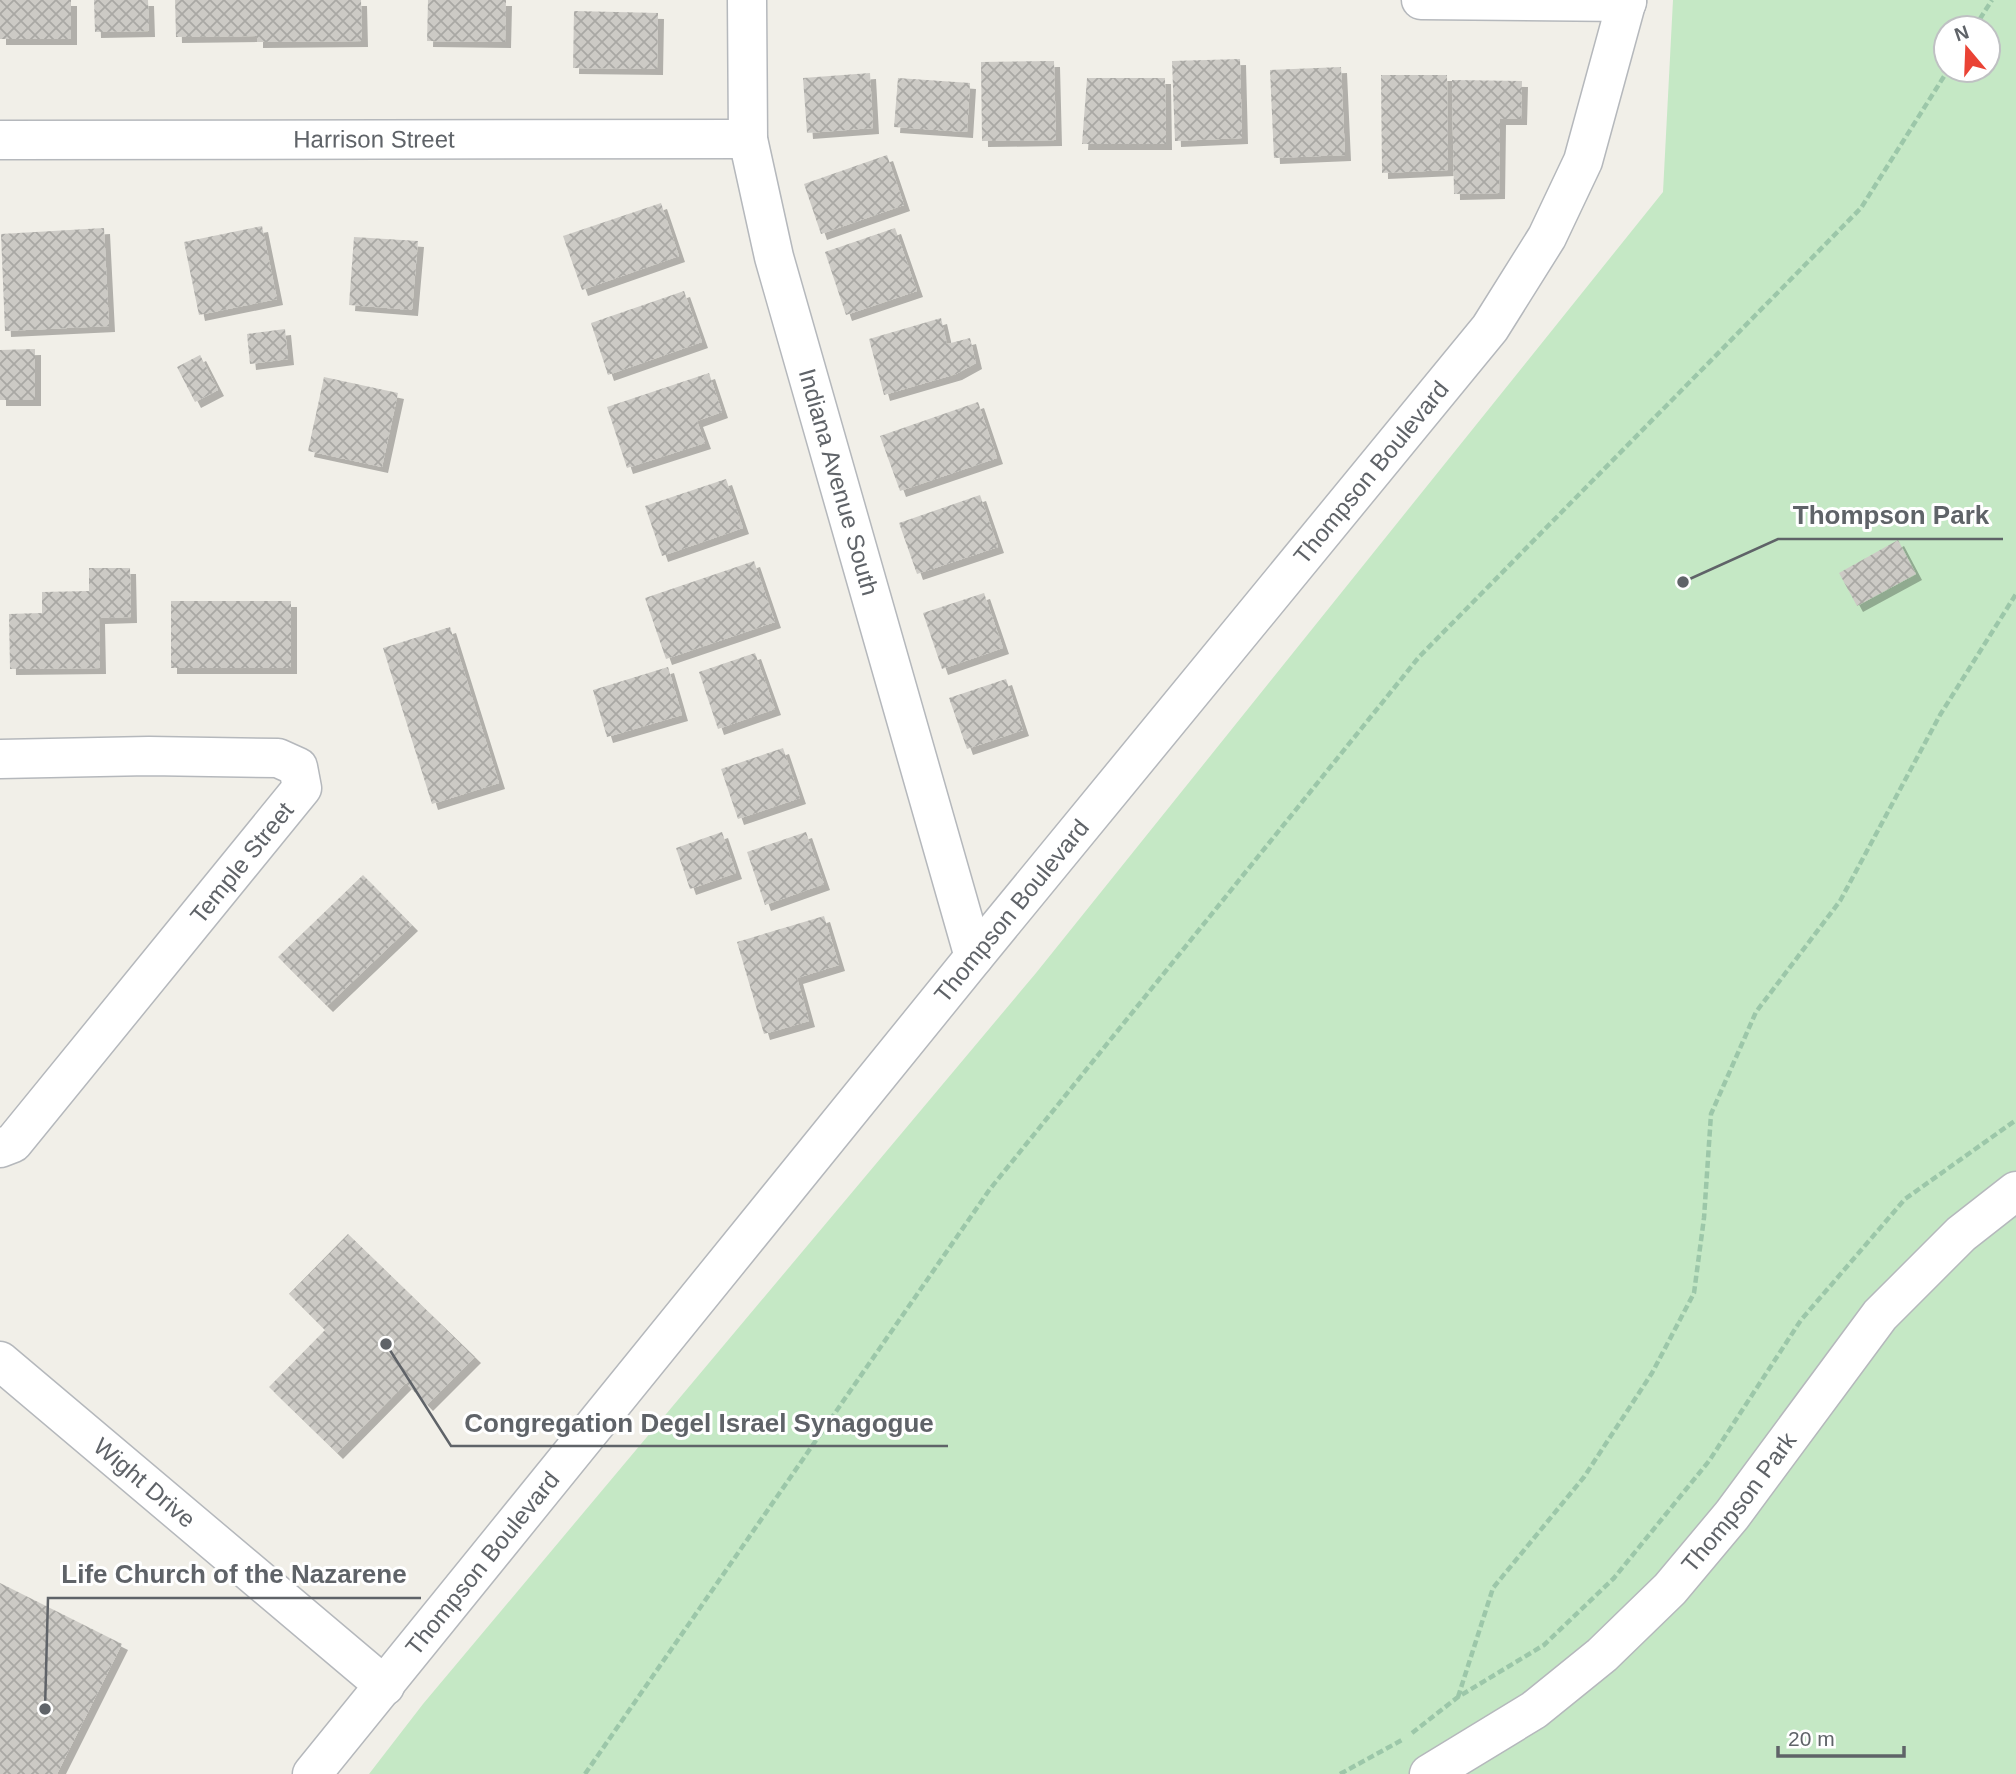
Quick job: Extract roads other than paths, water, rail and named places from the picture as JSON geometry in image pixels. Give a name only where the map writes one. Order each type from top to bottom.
[{"type":"street","name":"Indiana Avenue South","points":[[747,0],[748,139],[774,257],[974,957]]},
{"type":"street","points":[[1421,0],[1627,1]]},
{"type":"street","name":"Thompson Boulevard","points":[[312,1774],[974,957],[1490,328],[1547,237],[1583,161],[1627,1]]},
{"type":"street","name":"Harrison Street","points":[[0,140],[748,139]]},
{"type":"street","name":"Temple Street","points":[[0,759],[149,756],[278,758],[298,767],[302,788],[13,1143],[0,1148]]},
{"type":"street","name":"Thompson Park","points":[[1429,1774],[1534,1710],[1602,1655],[1670,1588],[1732,1515],[1880,1315],[1961,1234],[2016,1191]]},
{"type":"street","name":"Wight Drive","points":[[0,1361],[385,1686]]},
{"type":"place","name":"Thompson Park","points":[[1683,582]]},
{"type":"place","name":"Congregation Degel Israel Synagogue","points":[[386,1344]]},
{"type":"place","name":"Life Church of the Nazarene","points":[[45,1709]]}]
